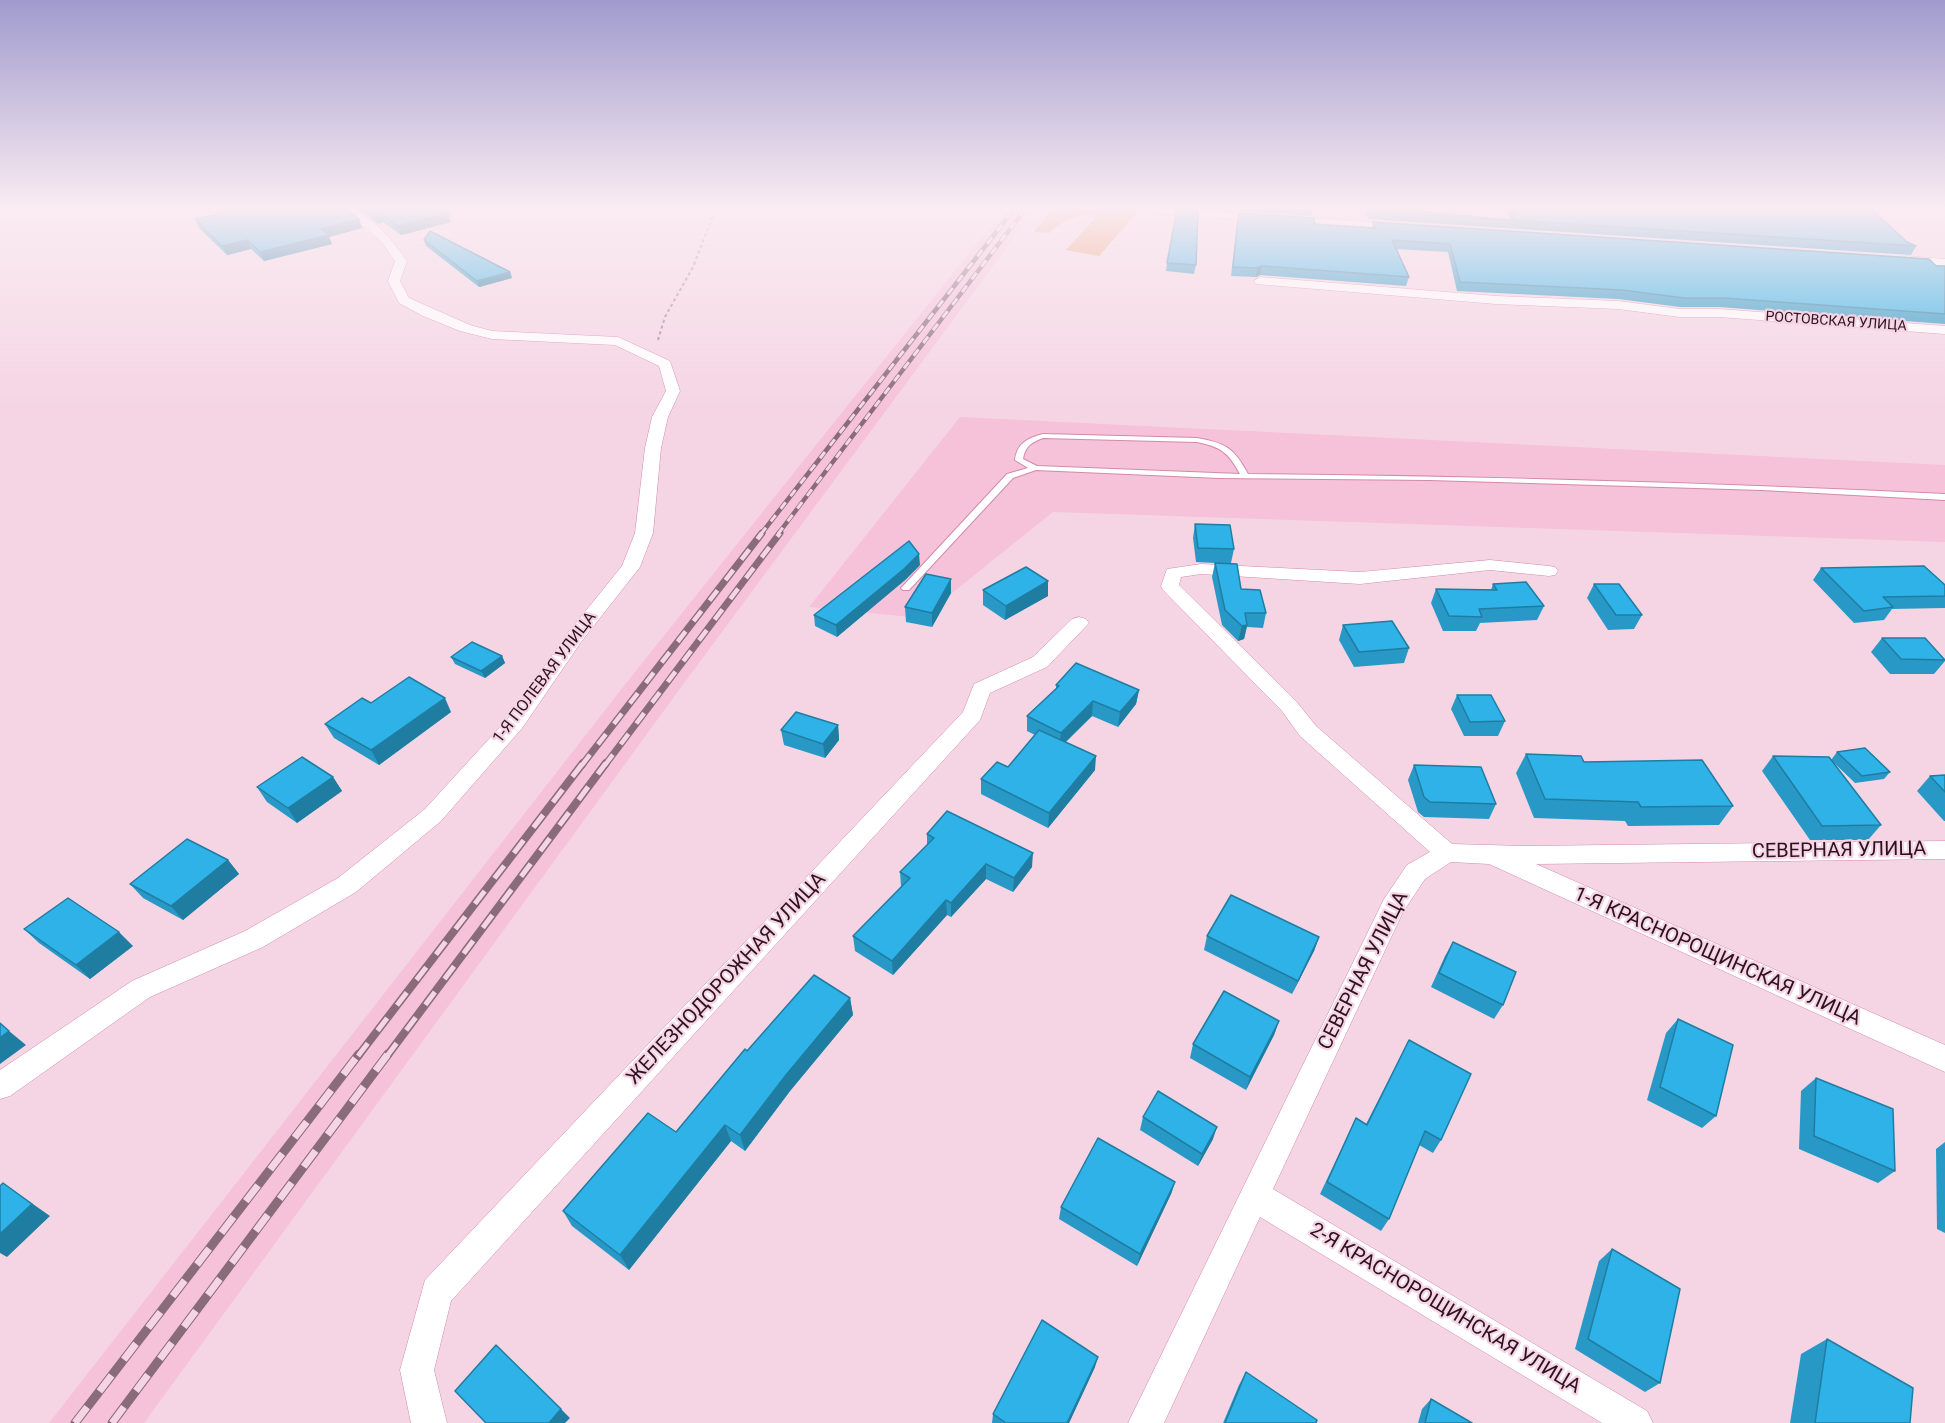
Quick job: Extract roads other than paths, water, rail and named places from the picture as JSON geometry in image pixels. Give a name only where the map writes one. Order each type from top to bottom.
[{"type":"street","name":"1-Я ПОЛЕВАЯ УЛИЦА","points":[[0,1086],[141,989],[254,939],[347,885],[433,815],[516,722],[574,638],[631,567],[644,533],[652,448],[660,417],[673,391],[665,364],[618,341],[492,335],[465,328],[428,313],[404,300],[394,281],[396,274]]},
{"type":"street","name":"РОСТОВСКАЯ УЛИЦА","points":[[1260,281],[1496,300],[1618,305],[1680,313],[1719,313],[1945,330]]},
{"type":"street","points":[[1447,853],[1308,731],[1289,706],[1170,586],[1173,573],[1201,569],[1360,578],[1490,565],[1549,571]]},
{"type":"street","name":"ЖЕЛЕЗНОДОРОЖНАЯ УЛИЦА","points":[[429,1423],[417,1370],[437,1292],[973,715],[981,689],[1040,662],[1079,623]]},
{"type":"street","name":"СЕВЕРНАЯ УЛИЦА","points":[[1146,1423],[1393,906],[1416,872],[1447,853],[1945,850]]},
{"type":"street","name":"1-Я КРАСНОРОЩИНСКАЯ УЛИЦА","points":[[1489,854],[1945,1059]]},
{"type":"street","name":"2-Я КРАСНОРОЩИНСКАЯ УЛИЦА","points":[[1255,1196],[1635,1423]]},
{"type":"lane","points":[[1035,468],[1019,460],[1020,449],[1029,440],[1043,436],[1197,440],[1215,443],[1232,452],[1245,474]]},
{"type":"lane","points":[[906,588],[1010,476],[1035,468],[1219,476],[1245,474],[1750,488],[1945,497]]},
{"type":"railway","points":[[761,534],[963,274]]},
{"type":"railway","points":[[778,534],[975,274]]},
{"type":"railway","points":[[582,765],[762,533]]},
{"type":"railway","points":[[605,765],[780,533]]},
{"type":"railway","points":[[358,1056],[583,763]]},
{"type":"railway","points":[[387,1056],[606,763]]},
{"type":"railway","points":[[75,1423],[359,1054]]},
{"type":"railway","points":[[112,1423],[388,1054]]}]
